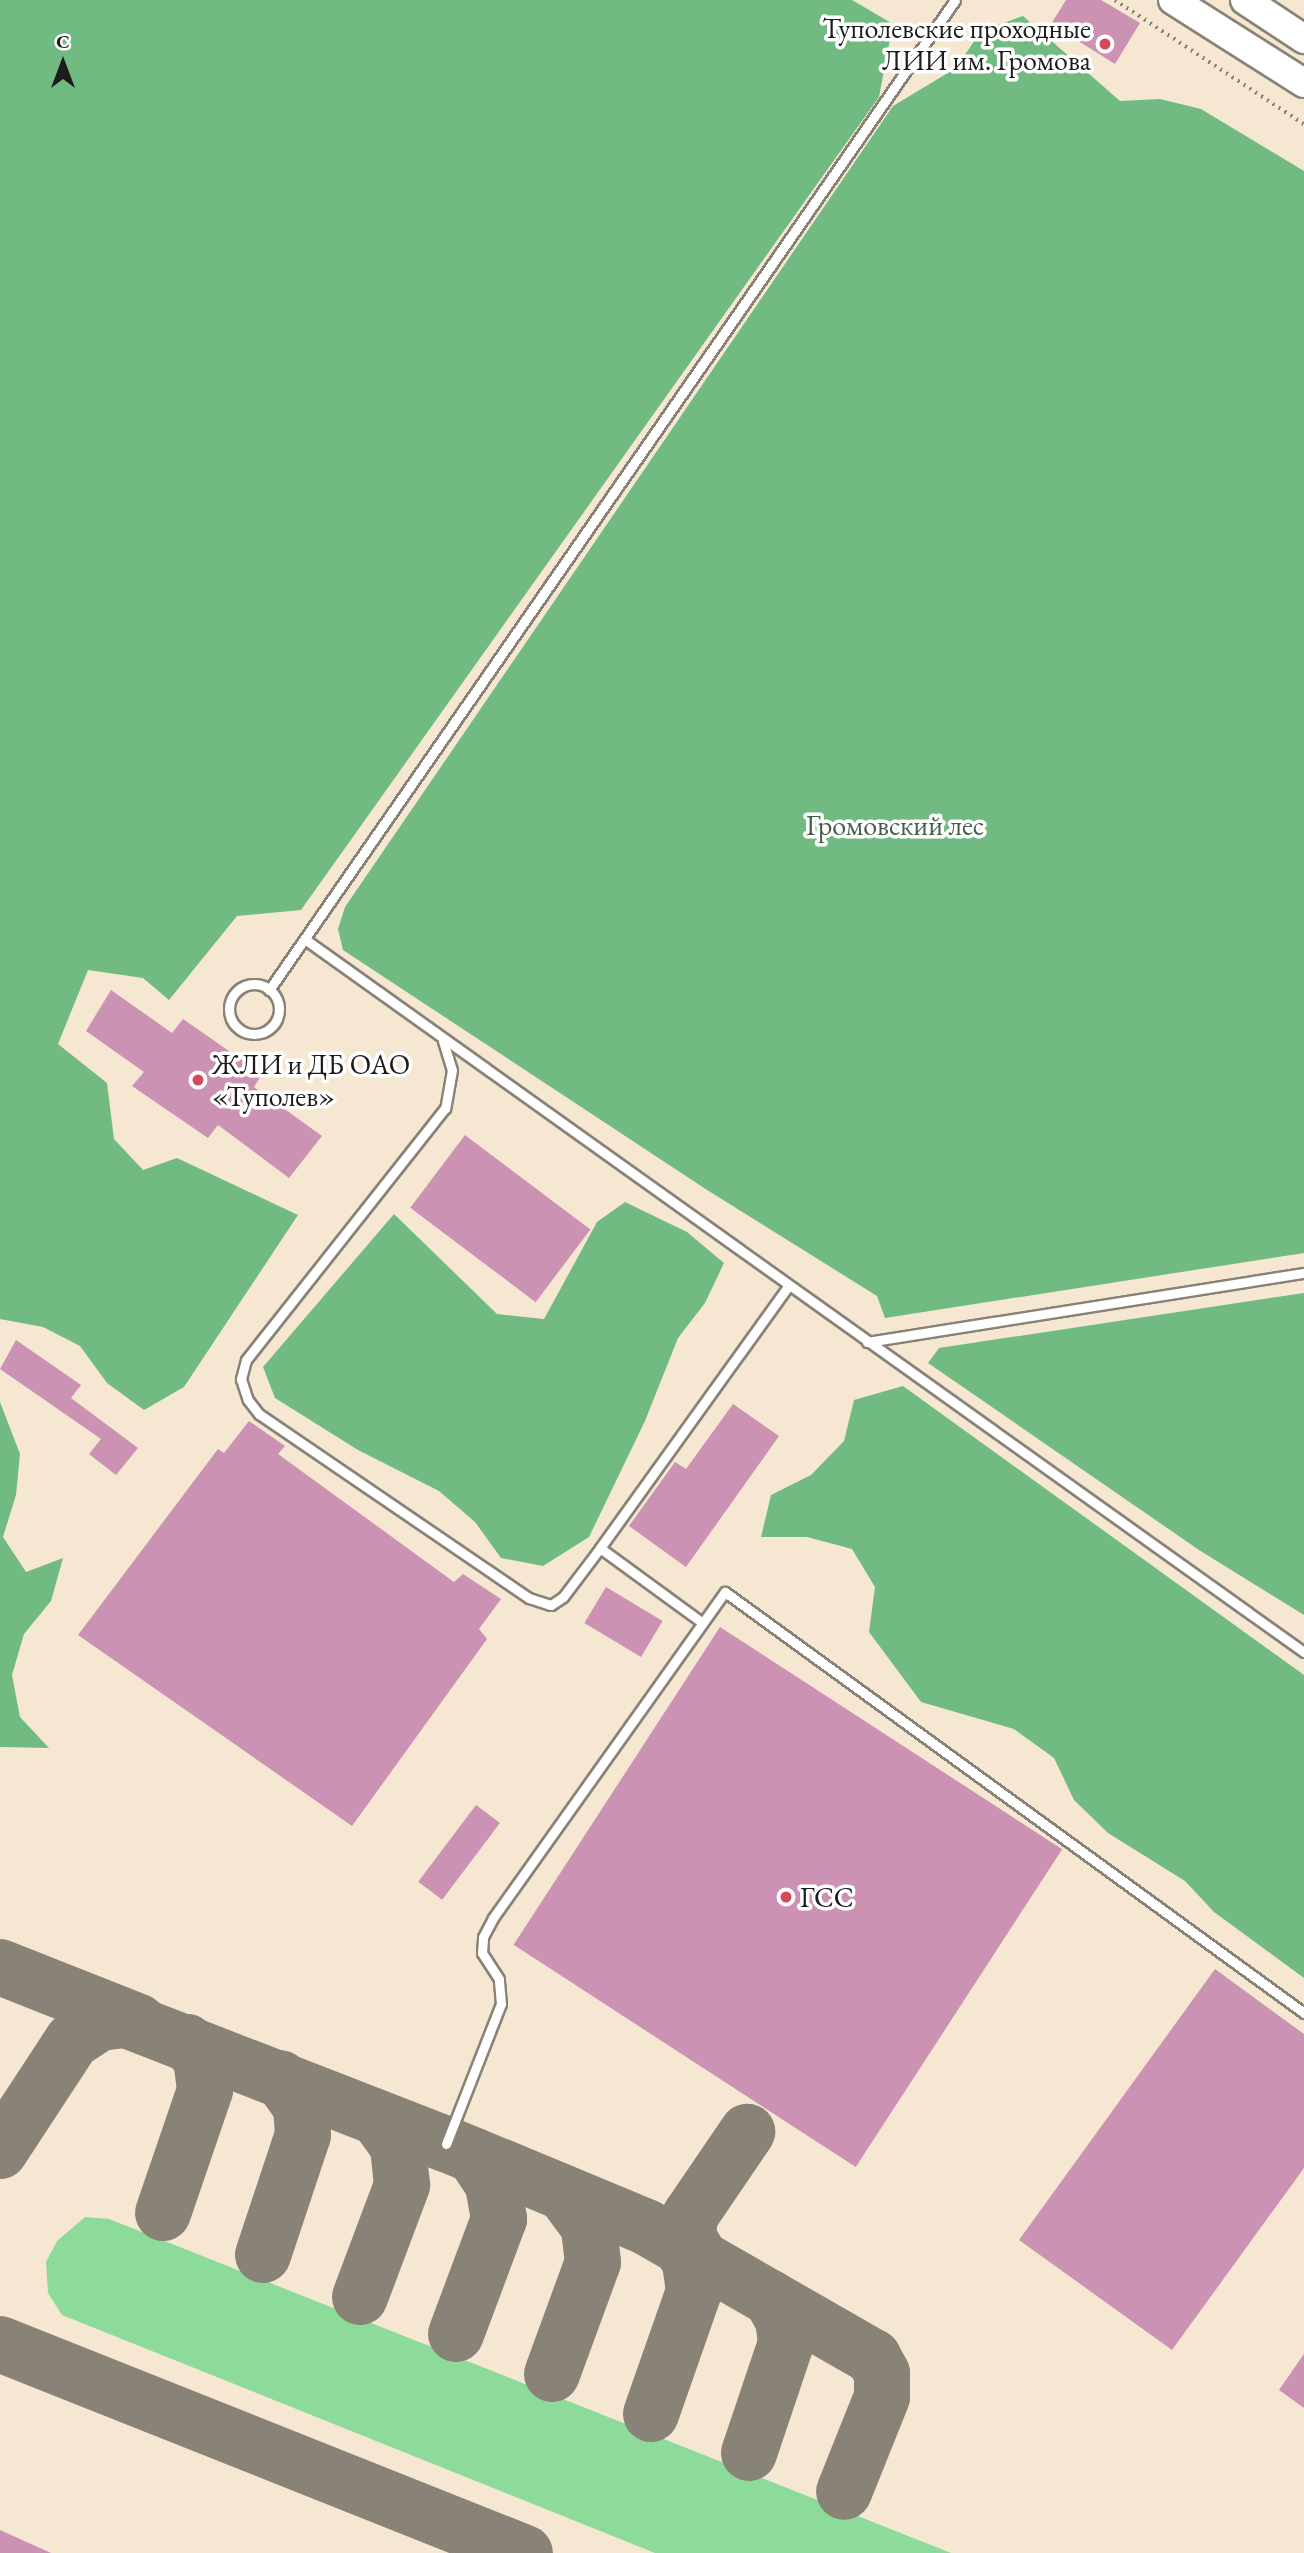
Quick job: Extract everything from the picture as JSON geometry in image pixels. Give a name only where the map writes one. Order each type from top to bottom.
[{"type":"main road","points":[[1173,0],[1304,83]]},
{"type":"main road","points":[[1245,0],[1304,38]]},
{"type":"lane","points":[[269,990],[955,0]]},
{"type":"lane","points":[[306,940],[1304,1652]]},
{"type":"lane","points":[[252,985],[269,990],[278,1005],[275,1023],[251,1034],[235,1026],[229,1009],[235,993],[252,985]]},
{"type":"lane","points":[[442,1038],[452,1070],[445,1108],[246,1360],[242,1379],[245,1391],[259,1414],[541,1604],[558,1601],[600,1548],[788,1286]]},
{"type":"lane","points":[[867,1342],[1304,1273]]},
{"type":"lane","points":[[600,1548],[703,1623]]},
{"type":"lane","points":[[446,2144],[501,2004],[499,1979],[482,1953],[488,1927],[725,1592],[1304,2013]]},
{"type":"path","points":[[1115,0],[1304,124]]},
{"type":"green space","points":[[0,0],[852,0],[893,24],[879,97],[301,910],[237,916],[169,1000],[143,978],[88,970],[58,1044],[107,1083],[114,1139],[143,1170],[177,1158],[298,1215],[184,1387],[144,1410],[107,1383],[80,1346],[43,1327],[0,1319]]},
{"type":"green space","name":"Громовский лес","points":[[1023,16],[1120,101],[1160,99],[1201,109],[1304,171],[1304,1253],[885,1318],[877,1296],[704,1188],[343,950],[338,929],[345,907],[893,106],[956,68],[981,31]]},
{"type":"green space","points":[[625,1202],[687,1232],[724,1263],[705,1303],[678,1338],[645,1421],[589,1537],[543,1566],[501,1558],[475,1522],[439,1491],[358,1450],[275,1398],[263,1367],[394,1214],[497,1314],[544,1319],[597,1222]]},
{"type":"green space","points":[[1304,1293],[1304,1615],[1199,1550],[928,1363],[939,1348]]},
{"type":"green space","points":[[903,1386],[1304,1675],[1304,1978],[1214,1912],[1185,1881],[1108,1833],[1074,1800],[1054,1758],[1014,1729],[921,1702],[869,1632],[875,1587],[852,1549],[807,1537],[761,1537],[771,1495],[811,1475],[844,1441],[854,1400]]},
{"type":"green space","points":[[0,1402],[20,1454],[16,1495],[3,1537],[26,1572],[63,1558],[51,1601],[24,1634],[12,1675],[20,1717],[49,1748],[0,1747]]},
{"type":"green space","points":[[85,2217],[109,2219],[951,2553],[655,2553],[62,2315],[48,2293],[46,2262],[57,2241]]},
{"type":"building","name":"Туполевские проходные ЛИИ им. Громова","points":[[1066,0],[1101,0],[1140,23],[1115,64],[1051,24]]},
{"type":"building","name":"ЖЛИ и ДБ ОАО «Туполев»","points":[[111,990],[172,1033],[183,1019],[262,1074],[254,1087],[322,1136],[289,1178],[218,1125],[208,1138],[132,1086],[144,1072],[86,1031]]},
{"type":"building","points":[[465,1135],[590,1229],[536,1302],[410,1208]]},
{"type":"building","points":[[16,1340],[81,1385],[71,1398],[138,1448],[116,1475],[89,1454],[101,1439],[0,1369]]},
{"type":"building","points":[[733,1404],[779,1436],[686,1567],[629,1526],[675,1462],[686,1469]]},
{"type":"building","points":[[249,1421],[285,1446],[278,1454],[454,1582],[463,1574],[501,1599],[479,1629],[487,1639],[352,1826],[78,1635],[218,1449],[224,1453]]},
{"type":"building","points":[[606,1587],[663,1621],[641,1657],[584,1623]]},
{"type":"building","name":"ГСС","points":[[720,1627],[1062,1849],[856,2167],[514,1945]]},
{"type":"building","points":[[476,1805],[500,1823],[442,1900],[418,1882]]},
{"type":"building","points":[[1215,1969],[1304,2034],[1304,2168],[1172,2350],[1019,2240]]},
{"type":"building","points":[[1304,2354],[1304,2408],[1279,2390]]},
{"type":"building","points":[[0,2530],[51,2553],[0,2553]]},
{"type":"taxiway","points":[[0,1967],[139,2022]]},
{"type":"taxiway","points":[[0,2151],[72,2041],[100,2023],[126,2020],[446,2144],[646,2227],[873,2357],[882,2373],[882,2397],[844,2492]]},
{"type":"taxiway","points":[[163,2213],[205,2090],[201,2059],[187,2042]]},
{"type":"taxiway","points":[[263,2255],[303,2135],[301,2107],[281,2078]]},
{"type":"taxiway","points":[[360,2297],[402,2185],[398,2146],[378,2118]]},
{"type":"taxiway","points":[[700,2257],[688,2237],[690,2216],[747,2132]]},
{"type":"taxiway","points":[[456,2334],[499,2219],[493,2184],[474,2156]]},
{"type":"taxiway","points":[[552,2374],[593,2262],[589,2227],[564,2193]]},
{"type":"taxiway","points":[[651,2414],[694,2291],[690,2262],[679,2244]]},
{"type":"taxiway","points":[[749,2453],[786,2343],[783,2320],[771,2298]]},
{"type":"taxiway","points":[[0,2344],[525,2553]]},
{"type":"place","name":"Туполевские проходные ЛИИ им. Громова","points":[[1105,44]]},
{"type":"place","name":"ЖЛИ и ДБ ОАО «Туполев»","points":[[198,1080]]},
{"type":"place","name":"ГСС","points":[[786,1897]]}]
